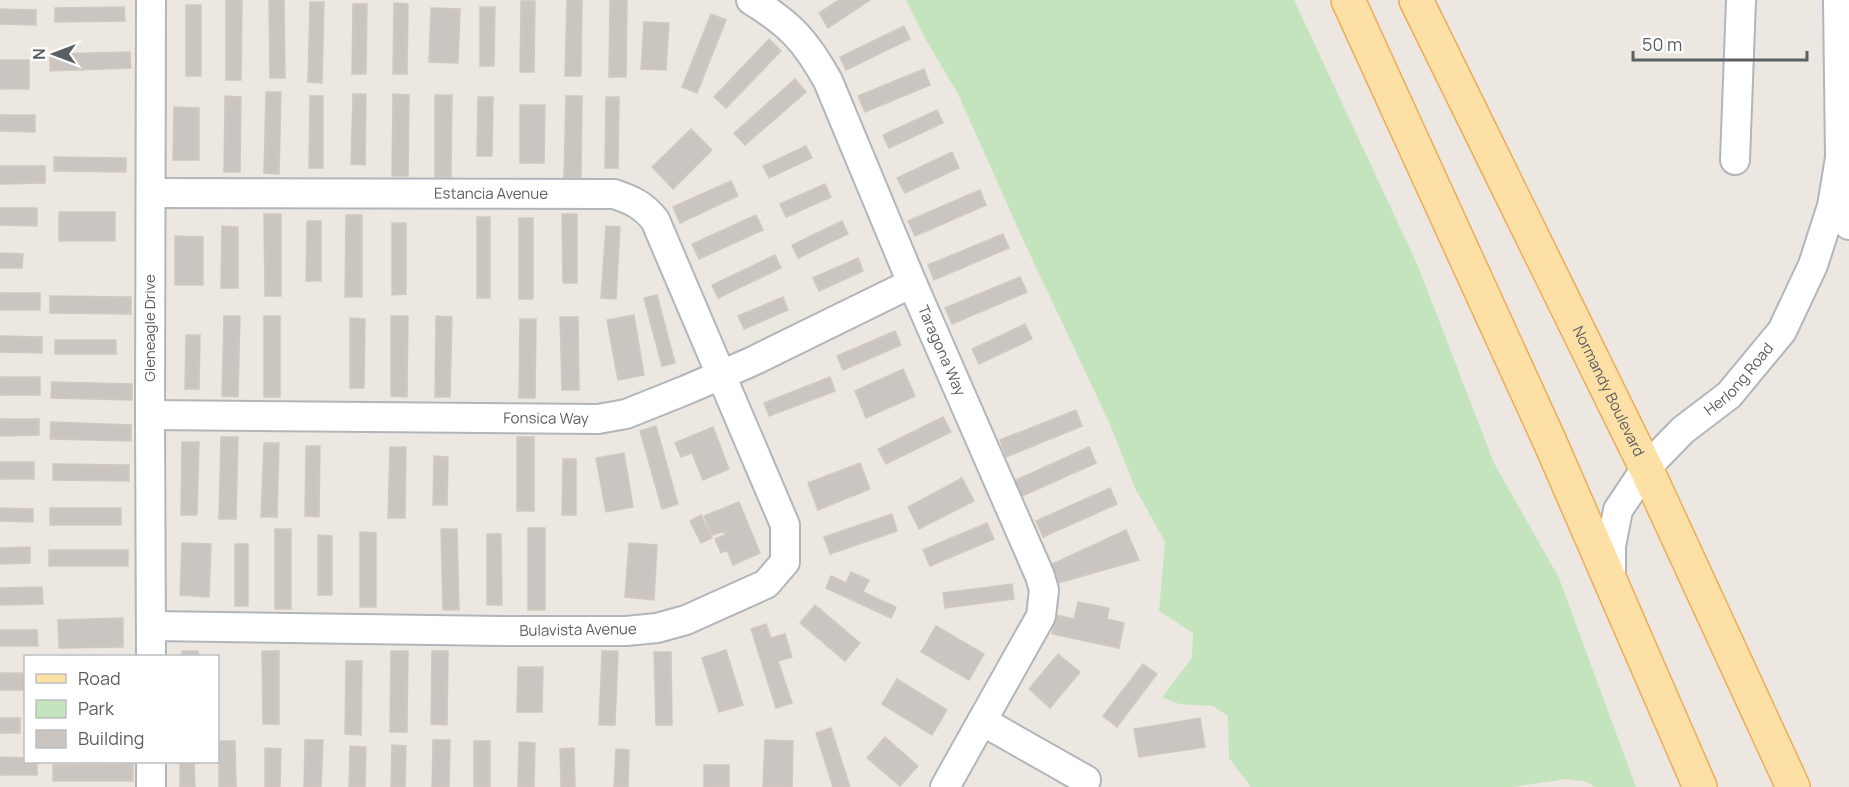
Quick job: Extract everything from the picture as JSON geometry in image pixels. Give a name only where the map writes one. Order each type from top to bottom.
[{"type":"main road","points":[[1348,0],[1611,579],[1700,787]]},
{"type":"main road","name":"Normandy Boulevard","points":[[1416,0],[1646,468],[1793,787]]},
{"type":"street","name":"Gleneagle Drive","points":[[151,0],[151,655]]},
{"type":"street","name":"Taragona Way","points":[[751,0],[778,17],[792,30],[815,57],[828,81],[912,283],[1041,576],[1044,590],[1041,616],[945,787]]},
{"type":"street","points":[[1735,160],[1741,0]]},
{"type":"street","name":"Herlong Road","points":[[1611,579],[1611,546],[1618,510],[1646,468],[1683,430],[1729,395],[1782,331],[1816,255],[1832,206],[1840,158],[1844,82],[1838,0]]},
{"type":"street","name":"Herlong Road","points":[[1840,158],[1849,209],[1849,225]]},
{"type":"street","name":"Estancia Avenue","points":[[151,193],[614,194],[635,201],[646,208],[655,220],[721,374]]},
{"type":"street","name":"Fonsica Way","points":[[150,416],[598,419],[626,414],[721,374],[912,283]]},
{"type":"street","name":"Bulavista Avenue","points":[[151,626],[626,631],[657,628],[686,620],[766,584],[785,562],[785,525],[721,374]]},
{"type":"street","points":[[982,722],[1086,780]]},
{"type":"street","points":[[151,763],[151,787]]},
{"type":"green space","points":[[906,0],[1294,0],[1418,266],[1494,463],[1559,578],[1636,787],[1595,787],[1588,782],[1567,779],[1513,787],[1251,787],[1229,758],[1228,716],[1213,706],[1179,704],[1162,697],[1192,658],[1193,633],[1159,611],[1165,542],[1135,488],[1109,422],[1025,244],[957,92],[926,40]]},
{"type":"building","points":[[226,0],[242,0],[241,80],[226,80]]},
{"type":"building","points":[[269,0],[284,0],[285,78],[270,78]]},
{"type":"building","points":[[567,0],[582,0],[581,76],[565,76]]},
{"type":"building","points":[[610,0],[627,0],[626,77],[609,77]]},
{"type":"building","points":[[839,0],[870,0],[828,28],[819,13]]},
{"type":"building","points":[[521,1],[535,1],[534,72],[520,72]]},
{"type":"building","points":[[310,2],[324,2],[322,83],[308,82]]},
{"type":"building","points":[[394,3],[408,4],[407,74],[393,74]]},
{"type":"building","points":[[353,4],[367,4],[366,74],[352,74]]},
{"type":"building","points":[[186,5],[201,5],[201,76],[186,76]]},
{"type":"building","points":[[124,7],[125,21],[55,22],[55,8]]},
{"type":"building","points":[[480,7],[495,7],[494,66],[480,66]]},
{"type":"building","points":[[431,8],[460,9],[458,63],[429,62]]},
{"type":"building","points":[[0,9],[36,10],[36,25],[0,24]]},
{"type":"building","points":[[711,14],[726,20],[697,93],[682,87]]},
{"type":"building","points":[[644,22],[669,23],[666,70],[641,69]]},
{"type":"building","points":[[904,26],[910,39],[846,70],[840,57]]},
{"type":"building","points":[[769,39],[781,51],[726,108],[714,97]]},
{"type":"building","points":[[130,52],[131,68],[50,71],[50,54]]},
{"type":"building","points":[[0,60],[29,60],[29,89],[0,89]]},
{"type":"building","points":[[924,69],[930,85],[865,112],[858,96]]},
{"type":"building","points":[[795,79],[806,92],[745,145],[734,133]]},
{"type":"building","points":[[266,92],[281,92],[279,174],[264,173]]},
{"type":"building","points":[[353,94],[366,94],[365,165],[351,164]]},
{"type":"building","points":[[393,94],[409,95],[408,176],[392,176]]},
{"type":"building","points":[[435,95],[452,95],[451,177],[435,177]]},
{"type":"building","points":[[225,96],[241,97],[240,172],[224,172]]},
{"type":"building","points":[[310,96],[323,96],[323,168],[309,168]]},
{"type":"building","points":[[566,96],[582,96],[581,178],[564,178]]},
{"type":"building","points":[[478,97],[493,97],[492,156],[477,156]]},
{"type":"building","points":[[606,97],[619,97],[618,168],[605,168]]},
{"type":"building","points":[[520,105],[545,105],[544,163],[520,163]]},
{"type":"building","points":[[174,107],[199,108],[199,160],[173,160]]},
{"type":"building","points":[[937,110],[943,123],[889,148],[883,135]]},
{"type":"building","points":[[0,115],[35,115],[35,132],[0,131]]},
{"type":"building","points":[[691,129],[712,150],[673,189],[652,167]]},
{"type":"building","points":[[806,146],[812,158],[769,178],[763,166]]},
{"type":"building","points":[[952,152],[959,168],[905,193],[897,178]]},
{"type":"building","points":[[54,157],[126,158],[126,172],[54,171]]},
{"type":"building","points":[[0,166],[45,166],[45,183],[0,184]]},
{"type":"building","points":[[731,181],[738,196],[680,223],[673,207]]},
{"type":"building","points":[[825,184],[831,197],[786,217],[780,204]]},
{"type":"building","points":[[980,190],[986,205],[915,236],[908,221]]},
{"type":"building","points":[[0,208],[37,208],[37,226],[0,225]]},
{"type":"building","points":[[59,212],[115,212],[115,241],[59,241]]},
{"type":"building","points":[[264,214],[281,214],[281,296],[265,296]]},
{"type":"building","points":[[562,214],[577,214],[577,283],[563,283]]},
{"type":"building","points":[[346,215],[362,215],[362,297],[345,297]]},
{"type":"building","points":[[756,215],[763,230],[699,259],[692,244]]},
{"type":"building","points":[[477,217],[490,217],[490,298],[477,298]]},
{"type":"building","points":[[519,218],[533,218],[533,299],[519,299]]},
{"type":"building","points":[[307,221],[321,221],[321,281],[306,281]]},
{"type":"building","points":[[842,221],[848,234],[798,258],[792,245]]},
{"type":"building","points":[[392,223],[406,223],[406,294],[392,295]]},
{"type":"building","points":[[222,226],[238,227],[238,288],[221,288]]},
{"type":"building","points":[[606,226],[620,227],[616,299],[601,298]]},
{"type":"building","points":[[1003,234],[1009,248],[934,280],[928,265]]},
{"type":"building","points":[[175,236],[203,237],[203,285],[175,285]]},
{"type":"building","points":[[0,253],[23,254],[22,268],[0,268]]},
{"type":"building","points":[[775,255],[781,268],[718,298],[712,285]]},
{"type":"building","points":[[858,258],[863,271],[819,291],[813,278]]},
{"type":"building","points":[[1020,277],[1027,292],[952,324],[945,308]]},
{"type":"building","points":[[0,293],[40,293],[40,310],[0,310]]},
{"type":"building","points":[[657,295],[675,363],[662,366],[644,298]]},
{"type":"building","points":[[50,296],[131,297],[131,314],[50,313]]},
{"type":"building","points":[[783,297],[788,310],[744,329],[738,316]]},
{"type":"building","points":[[634,315],[644,375],[618,380],[607,320]]},
{"type":"building","points":[[224,316],[240,316],[238,397],[222,396]]},
{"type":"building","points":[[264,316],[280,316],[280,397],[264,397]]},
{"type":"building","points":[[391,316],[408,316],[407,397],[391,396]]},
{"type":"building","points":[[436,316],[452,317],[450,397],[435,397]]},
{"type":"building","points":[[560,317],[578,317],[579,390],[562,390]]},
{"type":"building","points":[[350,318],[365,319],[364,388],[350,388]]},
{"type":"building","points":[[520,319],[536,319],[535,398],[519,398]]},
{"type":"building","points":[[1025,324],[1032,339],[979,364],[972,349]]},
{"type":"building","points":[[895,331],[901,345],[843,370],[837,356]]},
{"type":"building","points":[[186,335],[200,335],[199,389],[185,389]]},
{"type":"building","points":[[0,336],[42,337],[42,353],[0,352]]},
{"type":"building","points":[[55,340],[116,340],[116,354],[55,354]]},
{"type":"building","points":[[903,369],[915,396],[866,418],[855,391]]},
{"type":"building","points":[[0,377],[40,377],[40,395],[0,395]]},
{"type":"building","points":[[830,377],[835,391],[769,416],[764,403]]},
{"type":"building","points":[[52,382],[132,384],[132,400],[51,398]]},
{"type":"building","points":[[1076,410],[1082,426],[1006,457],[1000,440]]},
{"type":"building","points":[[943,417],[951,432],[886,464],[878,449]]},
{"type":"building","points":[[0,419],[39,419],[39,435],[0,436]]},
{"type":"building","points":[[51,422],[131,425],[131,441],[50,439]]},
{"type":"building","points":[[656,426],[678,504],[662,509],[640,431]]},
{"type":"building","points":[[713,427],[729,469],[703,480],[692,453],[681,457],[675,443]]},
{"type":"building","points":[[221,437],[238,437],[236,519],[219,519]]},
{"type":"building","points":[[517,437],[534,437],[534,511],[517,511]]},
{"type":"building","points":[[182,442],[199,442],[197,515],[181,515]]},
{"type":"building","points":[[264,443],[279,443],[277,517],[261,517]]},
{"type":"building","points":[[306,446],[320,446],[319,517],[305,516]]},
{"type":"building","points":[[390,447],[406,447],[405,518],[388,518]]},
{"type":"building","points":[[1089,447],[1096,463],[1020,497],[1014,481]]},
{"type":"building","points":[[624,453],[633,507],[606,512],[596,458]]},
{"type":"building","points":[[434,456],[448,457],[447,505],[433,505]]},
{"type":"building","points":[[563,459],[576,459],[576,515],[562,515]]},
{"type":"building","points":[[0,462],[34,462],[34,479],[0,479]]},
{"type":"building","points":[[860,463],[870,489],[818,510],[808,483]]},
{"type":"building","points":[[53,464],[129,465],[129,481],[53,480]]},
{"type":"building","points":[[962,478],[974,501],[919,529],[908,507]]},
{"type":"building","points":[[1110,488],[1117,504],[1043,537],[1036,521]]},
{"type":"building","points":[[739,502],[760,553],[733,565],[727,550],[721,553],[715,539],[725,535],[724,531],[712,535],[704,516]]},
{"type":"building","points":[[0,508],[33,509],[33,522],[0,521]]},
{"type":"building","points":[[50,508],[121,508],[121,525],[50,525]]},
{"type":"building","points":[[892,514],[897,531],[830,554],[824,537]]},
{"type":"building","points":[[701,515],[712,538],[701,543],[690,521]]},
{"type":"building","points":[[987,523],[994,539],[930,566],[923,550]]},
{"type":"building","points":[[528,528],[545,528],[545,610],[528,610]]},
{"type":"building","points":[[275,529],[291,529],[291,609],[275,609]]},
{"type":"building","points":[[441,529],[457,529],[459,610],[443,610]]},
{"type":"building","points":[[1126,530],[1139,560],[1058,583],[1050,565]]},
{"type":"building","points":[[360,532],[376,533],[376,607],[360,607]]},
{"type":"building","points":[[487,534],[501,534],[502,605],[487,605]]},
{"type":"building","points":[[318,535],[332,536],[332,595],[318,595]]},
{"type":"building","points":[[182,543],[211,544],[209,597],[180,595]]},
{"type":"building","points":[[629,543],[657,545],[654,600],[625,597]]},
{"type":"building","points":[[235,544],[248,544],[248,606],[235,606]]},
{"type":"building","points":[[30,547],[30,563],[0,564],[0,548]]},
{"type":"building","points":[[49,550],[128,550],[128,566],[49,566]]},
{"type":"building","points":[[851,572],[869,580],[863,592],[896,607],[891,618],[826,588],[831,576],[846,583]]},
{"type":"building","points":[[1012,584],[1014,599],[945,608],[943,593]]},
{"type":"building","points":[[42,587],[43,604],[0,605],[0,588]]},
{"type":"building","points":[[1078,602],[1109,608],[1107,619],[1124,623],[1119,648],[1052,634],[1056,615],[1074,619]]},
{"type":"building","points":[[815,605],[860,643],[845,661],[800,623]]},
{"type":"building","points":[[123,618],[123,647],[59,648],[58,620]]},
{"type":"building","points":[[766,624],[771,638],[785,634],[792,657],[778,661],[792,703],[776,708],[751,629]]},
{"type":"building","points":[[936,626],[984,654],[969,680],[921,652]]},
{"type":"building","points":[[0,630],[37,630],[38,646],[0,646]]},
{"type":"building","points":[[726,650],[743,705],[719,712],[702,658]]},
{"type":"building","points":[[182,651],[198,651],[198,655],[182,655]]},
{"type":"building","points":[[262,651],[279,651],[279,724],[263,724]]},
{"type":"building","points":[[391,651],[408,651],[407,732],[390,732]]},
{"type":"building","points":[[432,651],[448,651],[447,725],[431,724]]},
{"type":"building","points":[[602,651],[618,651],[615,725],[599,725]]},
{"type":"building","points":[[654,652],[671,652],[672,725],[656,725]]},
{"type":"building","points":[[1058,654],[1080,672],[1050,708],[1029,689]]},
{"type":"building","points":[[346,661],[362,661],[361,735],[345,734]]},
{"type":"building","points":[[1143,664],[1157,674],[1117,727],[1103,716]]},
{"type":"building","points":[[518,667],[543,667],[542,712],[517,712]]},
{"type":"building","points":[[0,673],[24,673],[24,690],[0,690]]},
{"type":"building","points":[[897,679],[947,710],[932,735],[882,704]]},
{"type":"building","points":[[0,718],[20,718],[20,733],[0,733]]},
{"type":"building","points":[[1200,718],[1205,747],[1139,757],[1134,729]]},
{"type":"building","points":[[831,728],[850,787],[833,787],[816,733]]},
{"type":"building","points":[[885,737],[918,766],[900,786],[867,758]]},
{"type":"building","points":[[305,740],[323,740],[321,787],[304,787]]},
{"type":"building","points":[[433,740],[450,740],[449,787],[432,787]]},
{"type":"building","points":[[765,740],[793,741],[792,787],[763,787]]},
{"type":"building","points":[[219,741],[235,741],[236,787],[219,787]]},
{"type":"building","points":[[474,741],[490,741],[490,787],[474,787]]},
{"type":"building","points":[[519,742],[535,743],[534,787],[518,787]]},
{"type":"building","points":[[392,745],[406,746],[405,787],[391,787]]},
{"type":"building","points":[[350,746],[366,747],[365,787],[349,787]]},
{"type":"building","points":[[265,748],[281,749],[280,787],[265,787]]},
{"type":"building","points":[[574,748],[575,787],[561,787],[560,749]]},
{"type":"building","points":[[616,749],[629,750],[628,787],[614,787]]},
{"type":"building","points":[[0,757],[24,758],[24,763],[37,763],[37,775],[0,775]]},
{"type":"building","points":[[180,763],[194,763],[195,787],[180,787]]},
{"type":"building","points":[[133,764],[133,781],[53,781],[53,765]]},
{"type":"building","points":[[704,765],[729,765],[729,787],[704,787]]}]
